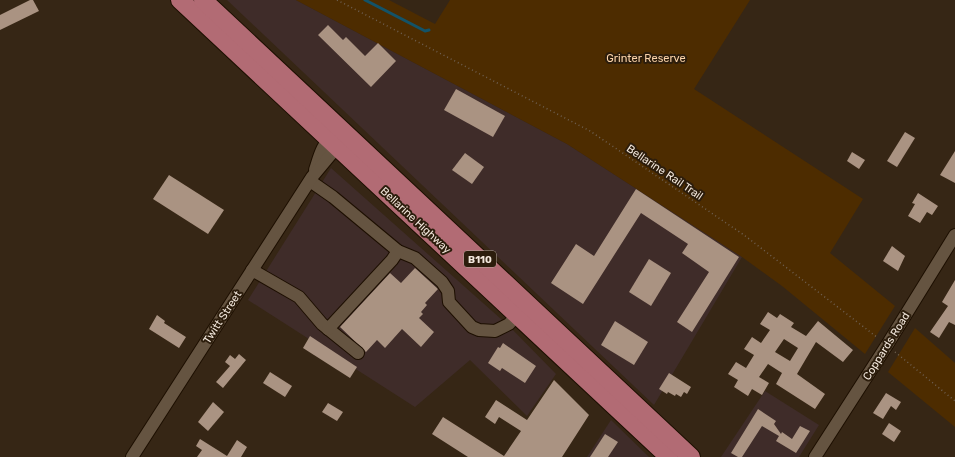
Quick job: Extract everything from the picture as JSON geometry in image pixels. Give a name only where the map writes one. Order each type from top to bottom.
[{"type":"highway","name":"Bellarine Highway","points":[[180,0],[691,457]]},
{"type":"highway","name":"Bellarine Highway","points":[[203,0],[336,139],[517,315],[669,457]]},
{"type":"street","name":"Twitt Street","points":[[134,456],[336,139]]},
{"type":"street","points":[[311,179],[398,250],[415,258],[442,282],[448,291],[449,302],[472,327],[479,330],[495,331],[509,324],[517,315]]},
{"type":"street","name":"Coppards Road","points":[[815,457],[887,345],[955,234]]},
{"type":"street","points":[[328,328],[392,260],[398,250]]},
{"type":"street","points":[[252,270],[299,297],[328,328],[358,353]]},
{"type":"path","name":"Bellarine Rail Trail","points":[[337,0],[590,131],[744,235],[887,345],[955,401]]},
{"type":"shaded area","points":[[227,0],[296,0],[567,144],[742,257],[654,405]]},
{"type":"shaded area","points":[[331,168],[510,327],[556,374],[527,416],[470,360],[415,407],[248,300]]},
{"type":"shaded area","points":[[765,391],[819,425],[799,457],[721,457]]},
{"type":"shaded area","points":[[611,420],[649,457],[587,457]]},
{"type":"green space","name":"Grinter Reserve","points":[[296,0],[389,0],[435,24],[450,0],[750,0],[694,89],[863,199],[830,253],[895,306],[865,354],[782,286],[742,257],[567,144]]},
{"type":"green space","points":[[915,328],[955,363],[955,427],[888,372]]},
{"type":"building","points":[[30,0],[33,0],[39,11],[0,30],[0,15]]},
{"type":"building","points":[[328,25],[343,40],[346,37],[365,56],[378,43],[396,61],[371,87],[318,35]]},
{"type":"building","points":[[456,89],[505,116],[493,137],[444,110]]},
{"type":"building","points":[[905,132],[915,138],[897,167],[887,161]]},
{"type":"building","points":[[955,151],[955,183],[940,175]]},
{"type":"building","points":[[852,152],[865,160],[859,169],[847,161]]},
{"type":"building","points":[[465,153],[484,167],[472,184],[452,170]]},
{"type":"building","points":[[169,175],[224,210],[208,234],[153,199]]},
{"type":"building","points":[[636,189],[739,257],[692,332],[677,322],[709,272],[682,253],[688,244],[641,213],[583,304],[551,283],[576,244],[594,256]]},
{"type":"building","points":[[918,193],[938,206],[932,215],[927,212],[920,223],[908,216],[915,204],[912,203]]},
{"type":"building","points":[[892,246],[905,256],[898,271],[883,261]]},
{"type":"building","points":[[649,259],[671,273],[651,306],[629,292]]},
{"type":"building","points":[[415,268],[438,289],[425,303],[427,305],[421,312],[423,314],[419,318],[434,332],[421,347],[402,329],[385,348],[377,340],[366,352],[340,327],[390,273],[401,283]]},
{"type":"building","points":[[955,280],[955,325],[949,322],[939,338],[930,332],[948,306],[942,302]]},
{"type":"building","points":[[768,312],[777,318],[780,314],[794,323],[791,327],[806,336],[818,321],[853,350],[843,362],[816,342],[797,374],[825,394],[815,409],[776,384],[782,373],[768,364],[759,377],[769,383],[762,395],[752,389],[748,396],[734,387],[738,380],[728,374],[736,362],[746,368],[754,355],[744,349],[752,337],[761,343],[770,330],[760,324]],"holes":[[[784,339],[798,348],[790,361],[775,352]]]},
{"type":"building","points":[[157,315],[165,321],[164,323],[186,337],[179,348],[149,329]]},
{"type":"building","points":[[615,321],[648,342],[634,365],[601,345]]},
{"type":"building","points":[[310,336],[357,367],[350,378],[303,348]]},
{"type":"building","points":[[503,343],[536,366],[525,383],[502,368],[500,371],[488,363],[498,347],[500,348]]},
{"type":"building","points":[[239,354],[246,360],[223,388],[216,382],[230,366],[225,362],[230,355],[235,359]]},
{"type":"building","points":[[270,372],[292,386],[285,397],[263,383]]},
{"type":"building","points":[[669,373],[691,387],[687,394],[684,392],[681,397],[676,394],[675,396],[668,392],[667,394],[659,389]]},
{"type":"building","points":[[554,380],[589,415],[562,457],[468,457],[432,434],[443,417],[504,456],[521,431],[499,417],[495,424],[485,417],[496,400],[527,420]]},
{"type":"building","points":[[886,393],[901,402],[896,410],[891,406],[883,419],[873,413]]},
{"type":"building","points":[[213,402],[224,412],[208,431],[198,422]]},
{"type":"building","points":[[328,403],[343,412],[337,421],[322,412]]},
{"type":"building","points":[[758,409],[776,421],[774,424],[781,434],[782,432],[792,439],[800,426],[810,431],[796,453],[776,441],[779,436],[762,426],[742,457],[738,457],[731,453]]},
{"type":"building","points":[[889,423],[901,431],[894,442],[882,434]]},
{"type":"building","points":[[605,434],[618,442],[608,457],[590,457]]},
{"type":"building","points":[[200,439],[227,456],[237,440],[247,447],[241,457],[197,457],[202,450],[196,446]]},
{"type":"waterway","points":[[365,0],[425,31],[429,30]]}]
